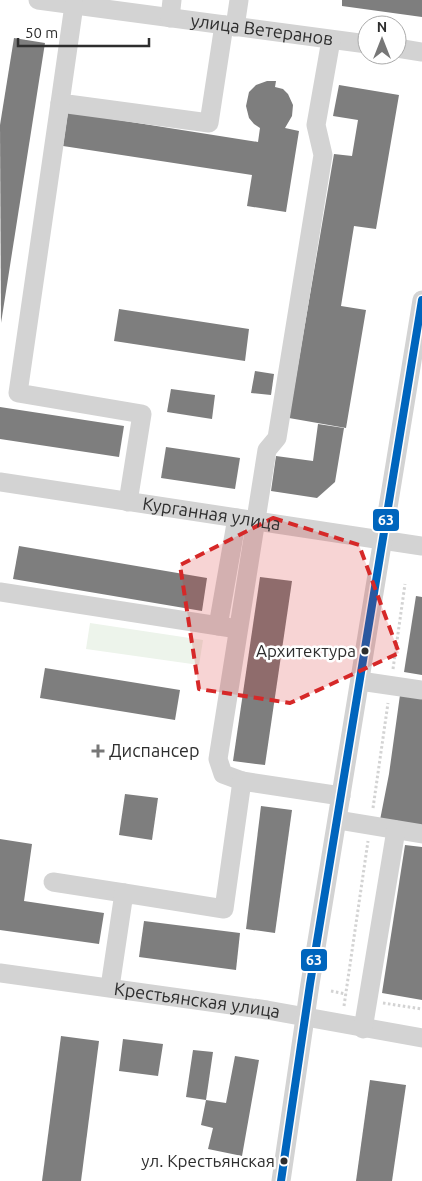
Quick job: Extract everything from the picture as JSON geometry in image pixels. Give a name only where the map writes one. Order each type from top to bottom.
[{"type":"street","name":"улица Ветеранов","points":[[38,0],[74,5],[171,9],[230,26],[357,43]]},
{"type":"street","points":[[60,103],[209,124],[230,26],[239,0]]},
{"type":"street","points":[[74,5],[18,393],[142,414],[128,502]]},
{"type":"street","points":[[332,40],[316,126],[323,155],[277,438],[267,450],[218,759],[223,774],[242,782],[342,796]]},
{"type":"street","points":[[407,50],[422,52]]},
{"type":"street","points":[[281,1181],[305,1017],[422,300]]},
{"type":"street","name":"Курганная улица","points":[[0,482],[422,546]]},
{"type":"street","points":[[218,626],[237,518]]},
{"type":"street","points":[[0,592],[238,629]]},
{"type":"street","points":[[360,681],[422,690]]},
{"type":"street","points":[[53,882],[224,909],[242,782]]},
{"type":"street","points":[[338,820],[422,834]]},
{"type":"street","points":[[363,1029],[396,830]]},
{"type":"street","points":[[110,987],[124,894]]},
{"type":"street","name":"Крестьянская улица","points":[[0,972],[305,1017],[363,1029],[422,1038]]},
{"type":"path","points":[[344,1006],[405,584]]},
{"type":"highlighted area","points":[[273,518],[359,545],[399,653],[290,703],[199,689],[180,565]]},
{"type":"shaded area","points":[[90,623],[203,640],[199,665],[86,649]]},
{"type":"building","points":[[342,0],[422,0],[422,17],[342,6]]},
{"type":"building","points":[[14,38],[45,43],[1,323],[0,125]]},
{"type":"building","points":[[267,81],[276,81],[275,87],[283,89],[288,94],[293,105],[292,116],[285,128],[299,131],[286,212],[247,206],[252,175],[63,146],[68,112],[258,142],[260,128],[249,118],[246,106],[249,92],[256,85]]},
{"type":"building","points":[[339,85],[399,95],[376,229],[354,226],[341,306],[366,310],[346,428],[289,418],[334,154],[352,156],[358,120],[333,116]]},
{"type":"building","points":[[119,309],[249,329],[245,361],[114,341]]},
{"type":"building","points":[[255,371],[274,374],[271,395],[251,393]]},
{"type":"building","points":[[171,389],[215,395],[212,419],[167,412]]},
{"type":"building","points":[[0,407],[124,426],[119,457],[0,439]]},
{"type":"building","points":[[318,424],[344,428],[335,482],[317,498],[271,491],[276,456],[313,461]]},
{"type":"building","points":[[166,447],[240,458],[235,489],[161,478]]},
{"type":"building","points":[[19,546],[207,578],[202,611],[13,579]]},
{"type":"building","points":[[260,577],[292,581],[265,765],[233,761]]},
{"type":"building","points":[[416,596],[422,597],[422,675],[404,672]]},
{"type":"building","points":[[45,668],[180,690],[175,720],[40,698]]},
{"type":"building","points":[[400,695],[422,698],[422,827],[380,820],[389,774]]},
{"type":"building","points":[[125,794],[158,798],[152,840],[119,835]]},
{"type":"building","points":[[261,806],[292,810],[275,933],[246,929]]},
{"type":"building","points":[[0,839],[32,844],[24,901],[104,913],[99,944],[0,930]]},
{"type":"building","points":[[405,845],[422,847],[422,1000],[382,993]]},
{"type":"building","points":[[144,921],[240,933],[236,970],[139,957]]},
{"type":"building","points":[[61,1036],[99,1041],[81,1181],[42,1181]]},
{"type":"building","points":[[123,1039],[163,1044],[158,1076],[119,1071]]},
{"type":"building","points":[[193,1050],[213,1052],[206,1100],[186,1097]]},
{"type":"building","points":[[235,1056],[259,1060],[242,1156],[208,1149],[213,1128],[201,1125],[206,1100],[226,1103]]},
{"type":"building","points":[[370,1080],[406,1085],[392,1181],[356,1181]]},
{"type":"transit line","name":"63","points":[[281,1181],[310,984],[422,300]]},
{"type":"place","name":"Архитектура","points":[[365,651]]},
{"type":"place","name":"Диспансер","points":[[98,751]]},
{"type":"place","name":"ул. Крестьянская","points":[[284,1161]]}]
